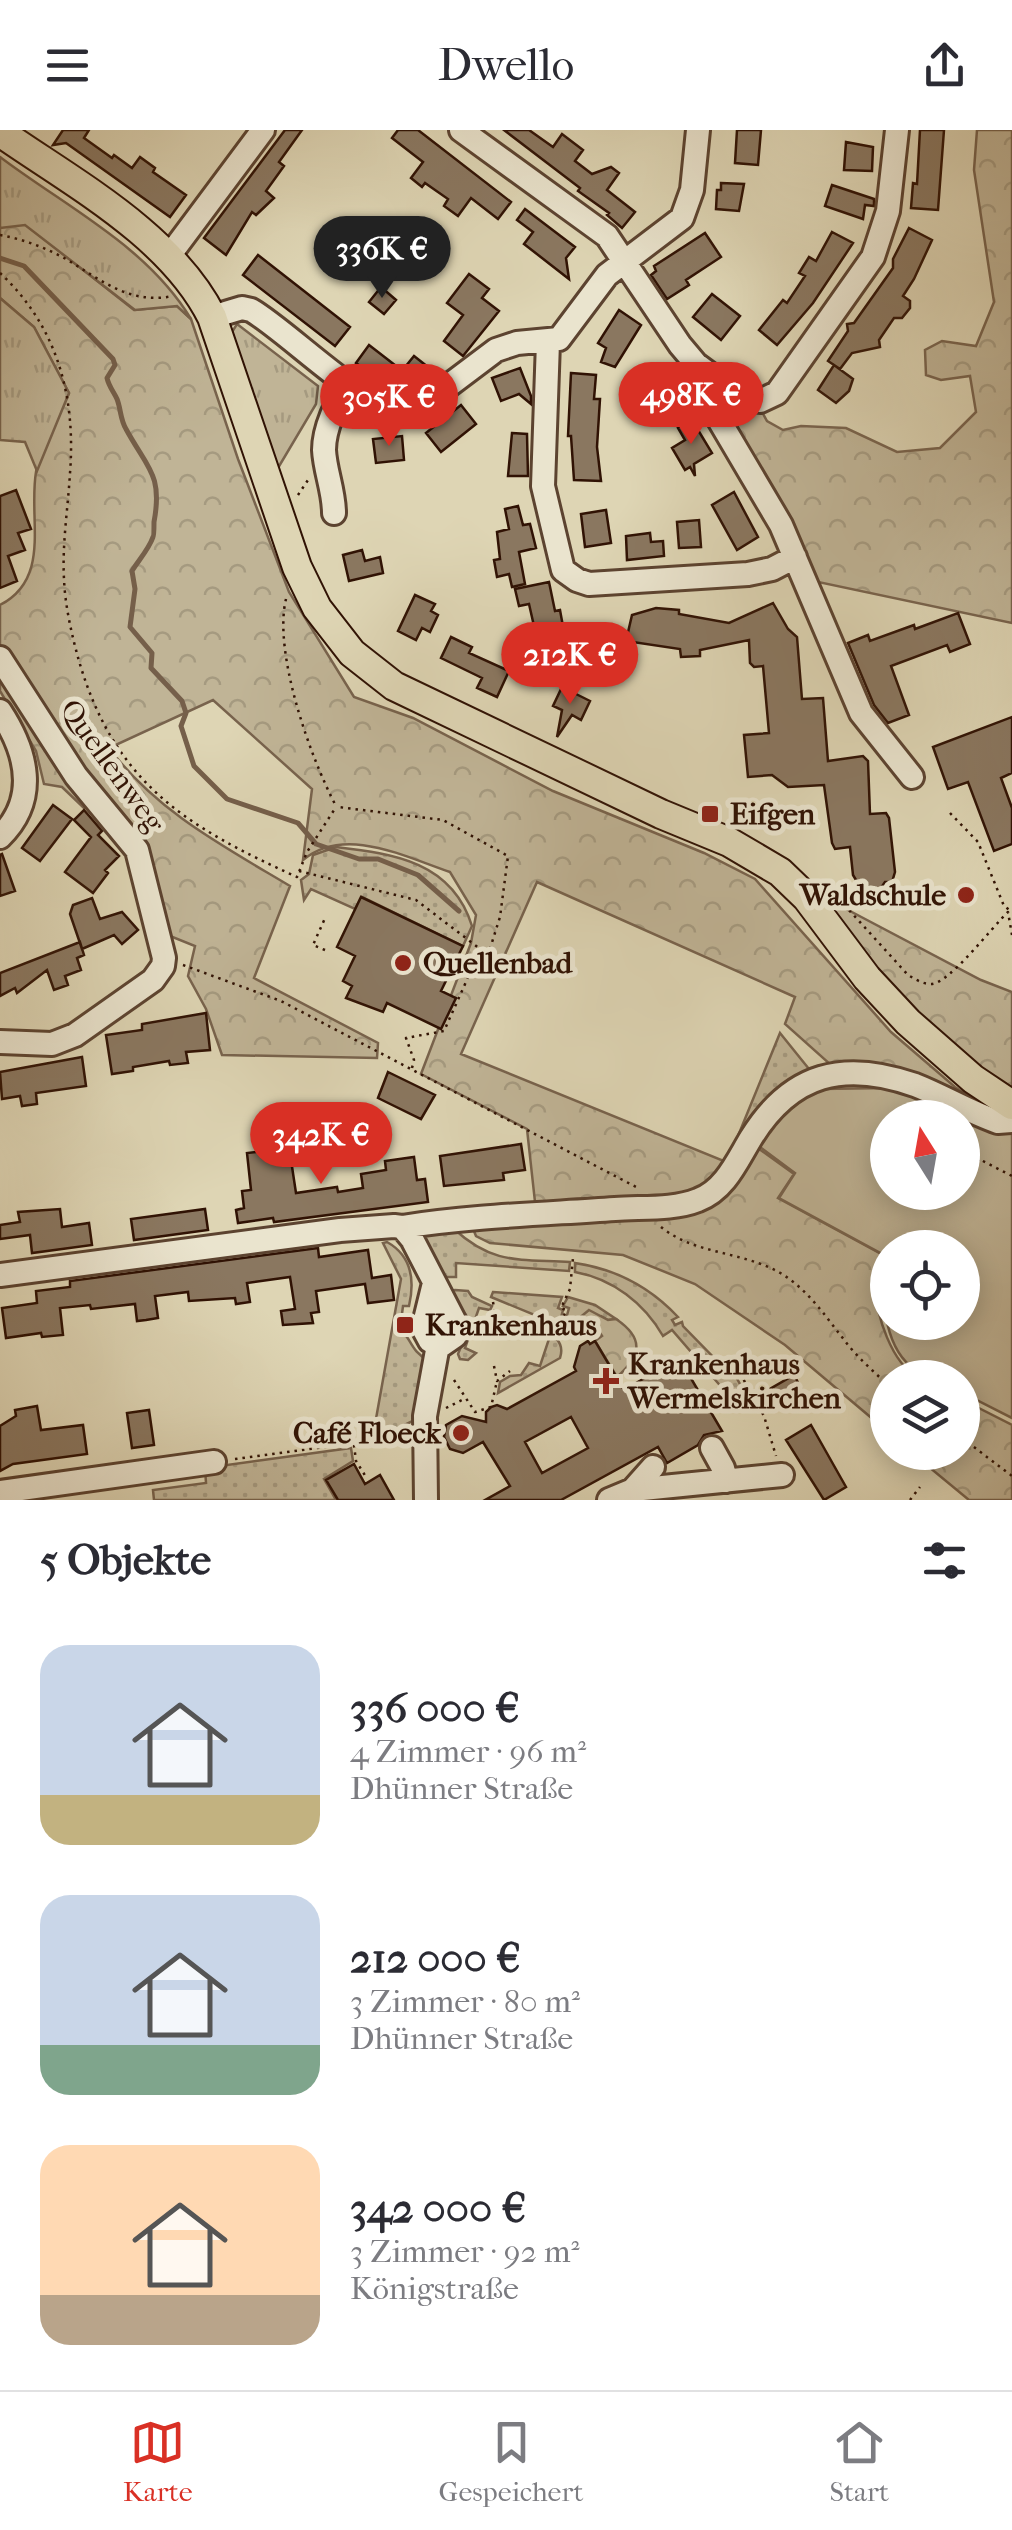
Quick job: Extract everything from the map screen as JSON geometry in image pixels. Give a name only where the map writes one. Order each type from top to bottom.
[{"type":"main road","points":[[0,132],[100,202],[169,256],[191,279],[212,316],[297,567],[340,639],[384,680],[661,814],[729,842],[780,872],[807,898],[867,978],[908,1022],[962,1070],[1012,1106]]},
{"type":"street","points":[[169,256],[263,130]]},
{"type":"street","points":[[462,130],[606,236],[696,364],[753,401],[766,400],[777,392],[872,256],[888,211],[897,130]]},
{"type":"street","points":[[212,316],[242,308],[251,310],[394,414],[411,414],[496,350],[517,343],[548,342],[564,335],[607,275],[675,226],[687,211],[698,130]]},
{"type":"street","points":[[548,342],[543,486],[563,570],[589,584],[748,574],[772,569],[796,557]]},
{"type":"street","points":[[334,513],[324,450],[340,398],[349,384]]},
{"type":"street","points":[[722,384],[716,398],[720,420],[781,525],[860,713],[912,777]]},
{"type":"street","name":"Quellenweg","points":[[0,658],[76,776],[137,850],[164,958]]},
{"type":"street","points":[[0,711],[19,742],[26,778],[18,814],[0,837]]},
{"type":"street","points":[[0,1042],[52,1044],[75,1035],[153,980],[164,958]]},
{"type":"street","points":[[0,1274],[380,1225],[402,1227],[698,1200],[722,1185],[762,1120],[790,1092],[824,1074],[874,1074],[915,1085],[998,1122],[1012,1121]]},
{"type":"street","points":[[402,1227],[456,1329],[450,1342],[438,1344],[425,1420],[426,1500]]},
{"type":"street","points":[[712,1448],[724,1468],[726,1481]]},
{"type":"street","points":[[0,1492],[88,1490],[214,1462]]},
{"type":"street","points":[[628,1495],[653,1467]]},
{"type":"street","points":[[609,1500],[782,1476]]},
{"type":"path","points":[[0,235],[38,246],[134,297],[155,300],[180,294]]},
{"type":"path","points":[[0,273],[24,296],[47,330],[66,392],[72,425],[64,582],[76,651],[107,735],[134,772],[188,820],[296,877],[336,807]]},
{"type":"path","points":[[287,499],[298,495],[313,472]]},
{"type":"path","points":[[297,567],[281,619],[302,724],[315,768],[336,807]]},
{"type":"path","points":[[336,807],[443,820],[508,856],[500,917],[488,955],[470,973],[444,1031],[406,1038],[414,1060],[412,1070]]},
{"type":"path","points":[[950,812],[978,842],[1010,912],[1012,935]]},
{"type":"path","points":[[299,871],[416,900],[488,955],[504,960]]},
{"type":"path","points":[[819,882],[831,889],[908,975],[930,984],[953,973],[1010,912]]},
{"type":"path","points":[[326,916],[313,945],[326,950]]},
{"type":"path","points":[[164,958],[281,1000],[636,1187]]},
{"type":"path","points":[[980,1160],[1012,1176]]},
{"type":"path","points":[[655,1206],[660,1226],[666,1231],[702,1248],[757,1261],[785,1275],[830,1317],[844,1340],[870,1367]]},
{"type":"path","points":[[559,1330],[566,1310],[561,1308],[570,1289],[573,1258]]},
{"type":"path","points":[[493,1302],[496,1318]]},
{"type":"path","points":[[740,1352],[737,1368],[764,1416],[782,1476]]},
{"type":"path","points":[[491,1407],[498,1380],[494,1366]]},
{"type":"path","points":[[498,1380],[510,1371]]},
{"type":"path","points":[[214,1462],[392,1438],[464,1398]]},
{"type":"path","points":[[353,1443],[356,1461],[366,1477]]},
{"type":"path","points":[[980,1452],[1012,1476]]},
{"type":"path","points":[[910,1500],[920,1487]]},
{"type":"green space","points":[[977,130],[1012,130],[1012,623],[818,582],[725,412],[728,405],[737,401],[761,410],[767,421],[783,430],[801,426],[846,428],[897,452],[940,448],[976,412],[970,376],[941,380],[926,375],[925,350],[942,341],[976,346],[994,302],[974,170]]},
{"type":"green space","points":[[0,157],[25,224],[134,310],[177,306],[191,319],[238,459],[289,592],[354,697],[413,718],[553,791],[704,853],[755,879],[891,1032],[974,1100],[946,1100],[832,1066],[785,1024],[795,997],[537,882],[461,1054],[726,1162],[741,1136],[794,1174],[778,1198],[870,1248],[870,1340],[889,1340],[899,1360],[870,1360],[870,1417],[785,1345],[695,1284],[623,1255],[490,1243],[476,1236],[472,1226],[537,1220],[527,1129],[421,1074],[471,943],[476,915],[450,872],[395,852],[356,844],[337,845],[303,860],[312,789],[213,700],[109,748],[169,809],[290,886],[254,978],[378,1043],[377,1058],[222,1055],[206,1009],[188,976],[195,946],[165,934],[137,884],[124,850],[122,814],[104,801],[84,808],[62,787],[44,784],[36,751],[0,691],[0,605],[16,593],[32,563],[38,462],[69,393],[34,327],[0,298]]},
{"type":"green space","points":[[0,157],[129,249],[173,293],[191,319],[177,306],[135,310],[25,225],[0,228]]},
{"type":"green space","points":[[0,298],[34,327],[69,393],[37,471],[25,442],[0,440]]},
{"type":"green space","points":[[237,324],[318,386],[316,404],[278,468],[232,332]]},
{"type":"green space","points":[[336,847],[400,858],[436,875],[463,905],[472,926],[463,946],[362,897],[355,909],[311,889],[304,900],[301,880],[309,874],[313,855]]},
{"type":"green space","points":[[812,891],[981,980],[1012,992],[1012,1093],[912,1014]]},
{"type":"green space","points":[[780,1033],[809,1069],[738,1136]]},
{"type":"green space","points":[[891,1088],[923,1100],[870,1100],[870,1210],[980,1210],[980,1122],[1012,1134],[1012,1418],[980,1402],[980,1360],[905,1360],[893,1340],[980,1340],[980,1230],[870,1230],[870,1247],[779,1198],[795,1173],[756,1144],[799,1100],[820,1089]]},
{"type":"green space","points":[[454,1229],[495,1254],[522,1260],[570,1262],[569,1271],[456,1263],[456,1277],[446,1277],[426,1249],[425,1238],[428,1233]]},
{"type":"green space","points":[[383,1243],[402,1254],[410,1270],[409,1306],[403,1306],[400,1329],[429,1361],[417,1419],[390,1432],[374,1430],[401,1279]]},
{"type":"green space","points":[[575,1263],[618,1275],[655,1296],[678,1317],[672,1320],[675,1325],[682,1322],[735,1375],[741,1386],[730,1397],[672,1330],[663,1336],[637,1303],[602,1280],[575,1272]]},
{"type":"green space","points":[[451,1291],[468,1291],[492,1306],[490,1310],[479,1308],[465,1348],[476,1353],[468,1360],[460,1359],[458,1354],[465,1337]]},
{"type":"green space","points":[[493,1292],[562,1297],[559,1325],[491,1297]]},
{"type":"green space","points":[[568,1297],[595,1305],[616,1319],[601,1316],[578,1324],[580,1330],[564,1326],[569,1308],[563,1306]]},
{"type":"green space","points":[[589,1310],[608,1320],[616,1319],[635,1340],[635,1354],[617,1377],[595,1341],[602,1336],[593,1322],[580,1330],[578,1319]]},
{"type":"green space","points":[[537,1326],[559,1342],[560,1358],[498,1393],[500,1382],[521,1375],[529,1363],[540,1366],[549,1339],[535,1333]]},
{"type":"green space","points":[[980,1409],[1012,1425],[1012,1500],[969,1500],[933,1470],[980,1470]]},
{"type":"green space","points":[[351,1448],[353,1461],[324,1479],[336,1500],[154,1500],[153,1490],[206,1483],[205,1468]]},
{"type":"building","points":[[63,130],[89,130],[84,138],[112,158],[114,155],[132,168],[140,157],[155,168],[153,172],[186,195],[170,217],[66,143],[53,145]]},
{"type":"building","points":[[285,130],[302,130],[279,162],[284,166],[266,191],[274,198],[256,215],[252,212],[226,255],[204,238]]},
{"type":"building","points":[[398,130],[418,130],[511,202],[498,219],[471,198],[458,216],[444,206],[448,199],[411,178],[423,162],[392,138]]},
{"type":"building","points":[[504,130],[529,130],[553,147],[562,134],[583,150],[575,161],[592,174],[611,167],[619,173],[607,190],[635,212],[622,228],[609,213],[578,191],[580,188]]},
{"type":"building","points":[[737,130],[761,130],[758,165],[735,163]]},
{"type":"building","points":[[920,130],[944,130],[938,210],[911,208],[913,183],[917,184]]},
{"type":"building","points":[[846,142],[873,147],[872,171],[844,170]]},
{"type":"building","points":[[721,183],[744,184],[739,211],[716,209]]},
{"type":"building","points":[[832,185],[874,199],[874,206],[865,205],[863,219],[825,206]]},
{"type":"building","points":[[525,209],[575,247],[566,258],[569,279],[524,244],[533,232],[517,220]]},
{"type":"building","points":[[909,228],[932,240],[903,296],[910,301],[910,308],[902,318],[894,318],[879,340],[880,347],[852,353],[840,369],[828,361],[848,331],[847,324],[854,323],[893,268],[893,259]]},
{"type":"building","points":[[832,232],[853,243],[813,303],[777,345],[759,330],[783,300],[787,303],[805,276],[799,273],[809,257],[816,261]]},
{"type":"building","points":[[705,233],[721,257],[686,280],[689,285],[667,299],[651,275],[656,271],[654,266]]},
{"type":"building","points":[[258,255],[350,327],[335,346],[243,275]]},
{"type":"building","points":[[469,274],[489,289],[482,298],[499,311],[463,356],[444,341],[463,315],[447,303]]},
{"type":"building","points":[[381,287],[396,300],[384,314],[369,302]]},
{"type":"building","points":[[712,294],[740,316],[721,340],[693,317]]},
{"type":"building","points":[[619,310],[641,325],[615,367],[601,362],[606,348],[598,343]]},
{"type":"building","points":[[369,345],[400,369],[385,390],[370,381],[374,376],[356,363]]},
{"type":"building","points":[[414,356],[433,371],[416,391],[397,377]]},
{"type":"building","points":[[834,365],[853,379],[849,391],[836,403],[818,390]]},
{"type":"building","points":[[520,368],[531,404],[519,394],[501,401],[492,378]]},
{"type":"building","points":[[571,373],[596,375],[594,399],[600,399],[597,447],[601,481],[574,480],[568,436]]},
{"type":"building","points":[[669,388],[683,395],[669,421],[637,404],[643,392],[662,402]]},
{"type":"building","points":[[461,405],[476,424],[441,452],[426,433]]},
{"type":"building","points":[[692,420],[712,453],[694,464],[695,476],[690,467],[685,470],[672,448],[685,440],[678,428]]},
{"type":"building","points":[[512,433],[527,434],[528,476],[508,476]]},
{"type":"building","points":[[402,436],[404,460],[376,463],[373,439]]},
{"type":"building","points":[[16,490],[31,529],[18,533],[25,550],[8,556],[17,581],[0,588],[0,496]]},
{"type":"building","points":[[734,492],[758,537],[737,550],[712,505]]},
{"type":"building","points":[[518,506],[523,525],[530,524],[536,548],[519,552],[525,584],[512,587],[509,574],[497,577],[494,560],[500,559],[497,532],[509,529],[505,509]]},
{"type":"building","points":[[606,510],[611,543],[585,547],[581,514]]},
{"type":"building","points":[[699,520],[701,547],[679,548],[677,522]]},
{"type":"building","points":[[650,533],[651,542],[663,541],[664,556],[627,560],[626,536]]},
{"type":"building","points":[[362,550],[365,561],[380,557],[383,573],[349,581],[343,555]]},
{"type":"building","points":[[549,582],[564,632],[549,635],[545,624],[534,626],[529,604],[519,606],[515,589]]},
{"type":"building","points":[[415,595],[435,604],[431,611],[438,615],[430,632],[422,628],[416,640],[398,631]]},
{"type":"building","points":[[773,603],[797,637],[802,699],[823,698],[828,761],[863,756],[868,761],[870,814],[886,813],[889,818],[895,872],[892,882],[885,882],[876,895],[865,884],[859,885],[853,875],[850,847],[835,849],[832,843],[824,785],[788,787],[772,775],[748,777],[744,735],[769,733],[763,666],[750,663],[749,640],[700,650],[700,656],[681,657],[680,649],[626,641],[632,615],[656,608],[729,623]]},
{"type":"building","points":[[958,613],[970,644],[950,652],[947,645],[891,666],[909,715],[888,723],[874,705],[848,643],[868,635],[870,641],[914,625],[915,629]]},
{"type":"building","points":[[451,637],[472,647],[469,653],[509,671],[497,697],[477,688],[482,678],[441,658]]},
{"type":"building","points":[[562,687],[590,701],[581,720],[572,715],[557,737],[562,710],[553,706]]},
{"type":"building","points":[[1012,717],[1012,773],[1001,778],[1012,808],[1012,844],[994,851],[968,782],[948,789],[933,747]]},
{"type":"building","points":[[53,805],[72,819],[40,861],[22,848]]},
{"type":"building","points":[[84,810],[102,831],[98,835],[119,856],[105,870],[108,873],[93,893],[65,872],[91,837],[74,820]]},
{"type":"building","points":[[0,855],[15,891],[0,896]]},
{"type":"building","name":"Quellenbad","points":[[361,897],[463,946],[441,991],[456,998],[441,1029],[387,1003],[383,1012],[346,998],[352,986],[343,981],[355,956],[337,947]]},
{"type":"building","points":[[92,898],[100,919],[122,912],[138,930],[122,944],[114,935],[82,949],[70,914],[73,905]]},
{"type":"building","points":[[80,942],[84,955],[77,958],[81,970],[65,976],[68,985],[54,990],[47,970],[17,993],[15,988],[0,996],[0,973]]},
{"type":"building","points":[[206,1013],[210,1050],[186,1052],[188,1063],[170,1065],[169,1061],[112,1074],[106,1035],[142,1030],[142,1024]]},
{"type":"building","points":[[82,1057],[86,1086],[36,1093],[37,1104],[22,1106],[20,1096],[2,1099],[0,1072]]},
{"type":"building","points":[[388,1072],[435,1095],[421,1119],[378,1098]]},
{"type":"building","points":[[304,1137],[306,1158],[291,1160],[296,1193],[363,1188],[361,1174],[386,1170],[385,1161],[414,1157],[417,1180],[425,1179],[428,1202],[238,1223],[236,1210],[244,1208],[242,1191],[251,1190],[247,1153],[265,1151],[264,1142]]},
{"type":"building","points":[[521,1144],[525,1170],[503,1173],[504,1180],[444,1186],[440,1156]]},
{"type":"building","points":[[60,1209],[62,1227],[89,1223],[92,1245],[32,1253],[30,1235],[0,1239],[0,1225],[20,1222],[18,1212]]},
{"type":"building","points":[[205,1209],[208,1230],[134,1240],[131,1219]]},
{"type":"building","points":[[318,1248],[319,1257],[368,1250],[372,1278],[391,1275],[394,1300],[368,1303],[365,1284],[316,1291],[319,1312],[311,1313],[313,1323],[283,1325],[281,1311],[295,1309],[290,1277],[247,1283],[250,1302],[236,1304],[235,1298],[189,1301],[188,1292],[155,1296],[158,1318],[146,1320],[137,1321],[135,1304],[60,1308],[63,1335],[42,1337],[41,1333],[6,1338],[2,1308],[37,1303],[36,1291],[70,1287],[70,1281]]},
{"type":"building","points":[[595,1341],[624,1390],[679,1358],[722,1431],[704,1435],[698,1445],[667,1463],[658,1447],[561,1500],[485,1500],[510,1486],[483,1442],[463,1453],[450,1449],[444,1437],[446,1425],[462,1416],[486,1422],[486,1412],[491,1407],[507,1409],[576,1371],[580,1346]],"holes":[[[571,1417],[588,1448],[542,1473],[525,1442]]]},
{"type":"building","points":[[794,1375],[801,1388],[763,1410],[756,1397]]},
{"type":"building","points":[[37,1406],[41,1430],[83,1425],[87,1454],[13,1464],[0,1471],[0,1426],[16,1416],[15,1410]]},
{"type":"building","points":[[149,1410],[154,1445],[132,1448],[127,1413]]},
{"type":"building","points":[[811,1425],[846,1487],[824,1500],[786,1440]]},
{"type":"building","points":[[354,1464],[365,1484],[380,1475],[394,1500],[338,1500],[326,1480]]},
{"type":"waterway","points":[[0,258],[24,266],[113,359],[115,365],[107,378],[124,425],[151,472],[156,493],[153,536],[132,571],[135,589],[130,627],[152,653],[151,668],[182,701],[186,713],[181,726],[194,766],[227,799],[298,823],[316,844],[359,859],[378,859],[418,875],[459,911]]},
{"type":"place","name":"Eifgen","points":[[710,814]]},
{"type":"place","name":"Waldschule","points":[[966,895]]},
{"type":"place","name":"Quellenbad","points":[[403,963]]},
{"type":"place","name":"Krankenhaus","points":[[405,1325]]},
{"type":"place","name":"Krankenhaus Wermelskirchen","points":[[606,1381]]},
{"type":"place","name":"Café Floeck","points":[[461,1433]]}]
